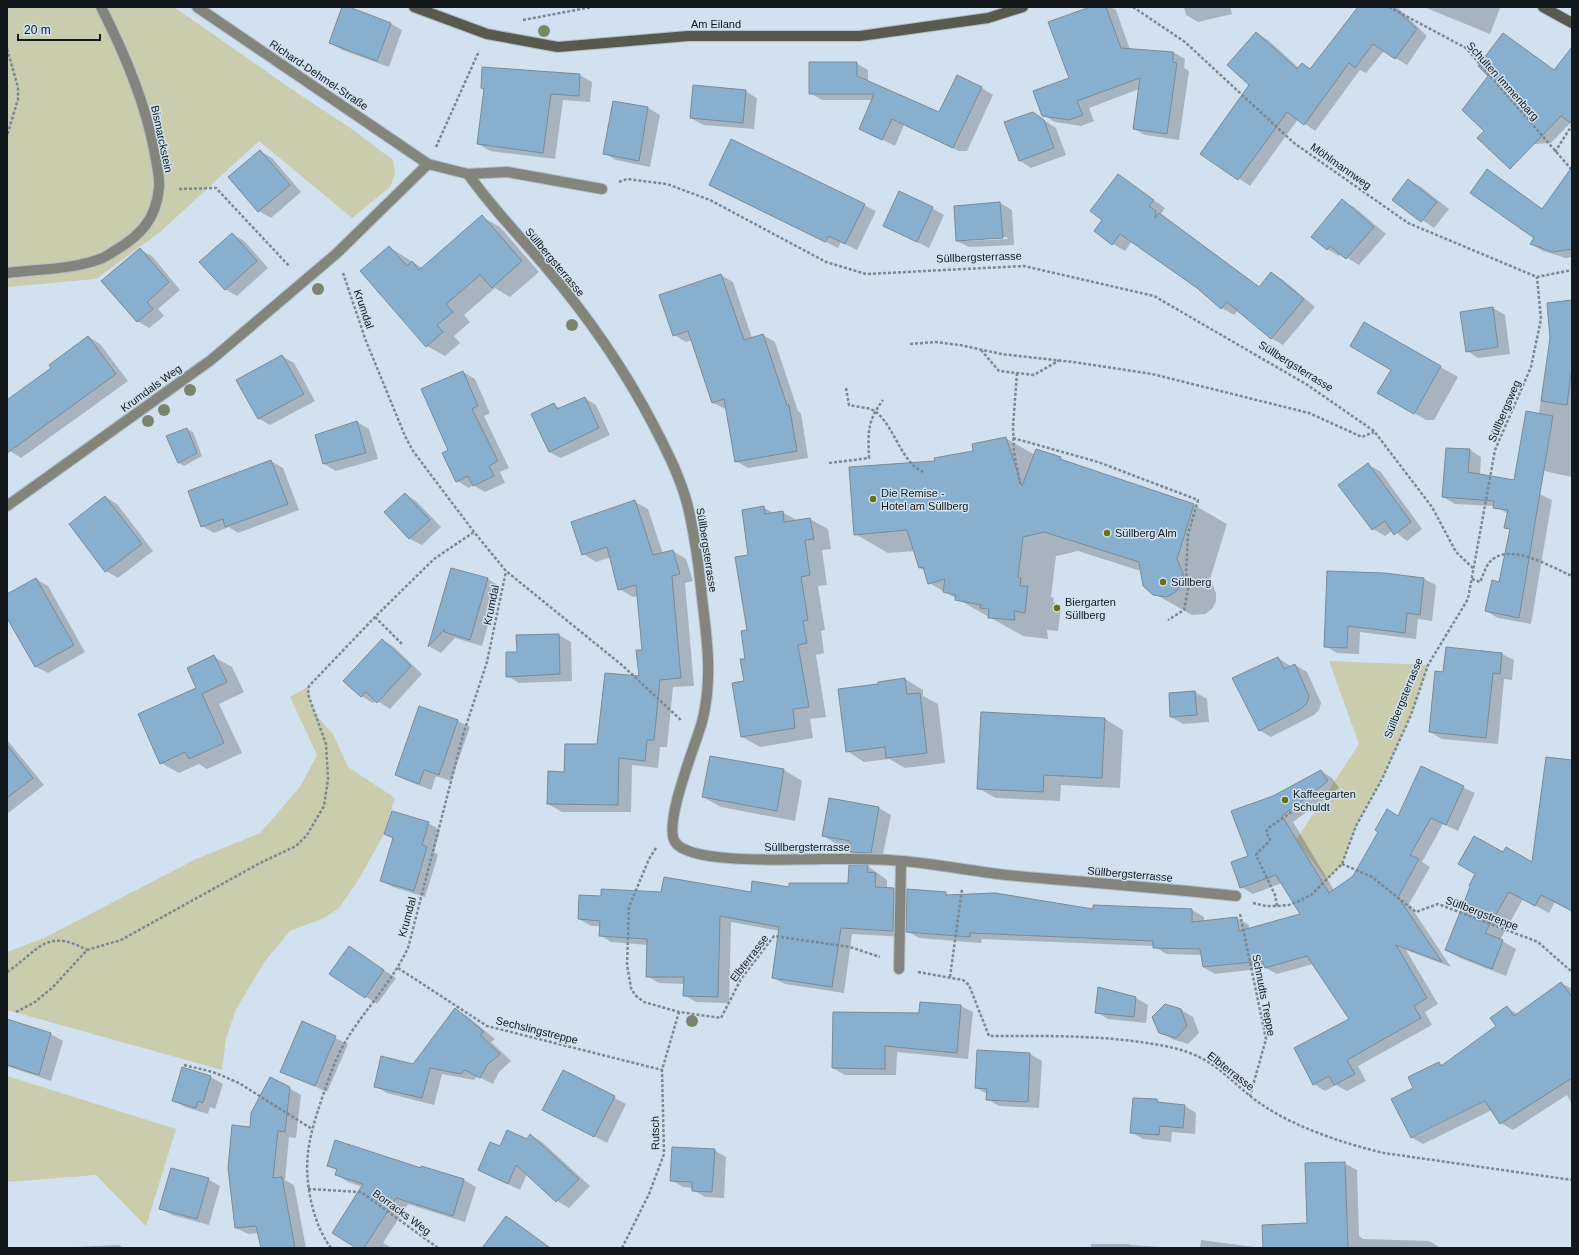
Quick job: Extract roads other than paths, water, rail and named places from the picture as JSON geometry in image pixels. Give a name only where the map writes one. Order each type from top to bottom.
[{"type":"street","name":"Bismarckstein","points":[[7,273],[73,267],[102,259],[135,239],[146,225],[154,210],[159,189],[157,164],[145,112],[132,76],[101,7]]},
{"type":"street","name":"Richard-Dehmel-Straße","points":[[197,7],[428,164]]},
{"type":"street","name":"Am Eiland","points":[[414,7],[487,34],[558,47],[688,36],[860,36],[988,18],[1023,7]]},
{"type":"street","points":[[1543,7],[1572,24]]},
{"type":"street","points":[[428,164],[468,174],[507,172],[602,189]]},
{"type":"street","name":"Krumdals Weg","points":[[7,506],[211,360],[336,254],[428,164]]},
{"type":"street","name":"Süllbergsterrasse","points":[[468,174],[490,205],[545,266],[608,348],[645,410],[680,479],[688,504],[697,551],[709,660],[708,687],[703,720],[675,812],[672,834],[675,842],[679,846],[701,855],[734,859],[901,861],[964,870],[1134,888],[1236,896]]},
{"type":"street","points":[[899,969],[901,861]]},
{"type":"place","name":"Die Remise - Hotel am Süllberg","points":[[873,499]]},
{"type":"place","name":"Süllberg Alm","points":[[1107,533]]},
{"type":"place","name":"Süllberg","points":[[1163,582]]},
{"type":"place","name":"Biergarten Süllberg","points":[[1057,608]]},
{"type":"place","name":"Kaffeegarten Schuldt","points":[[1285,800]]}]
